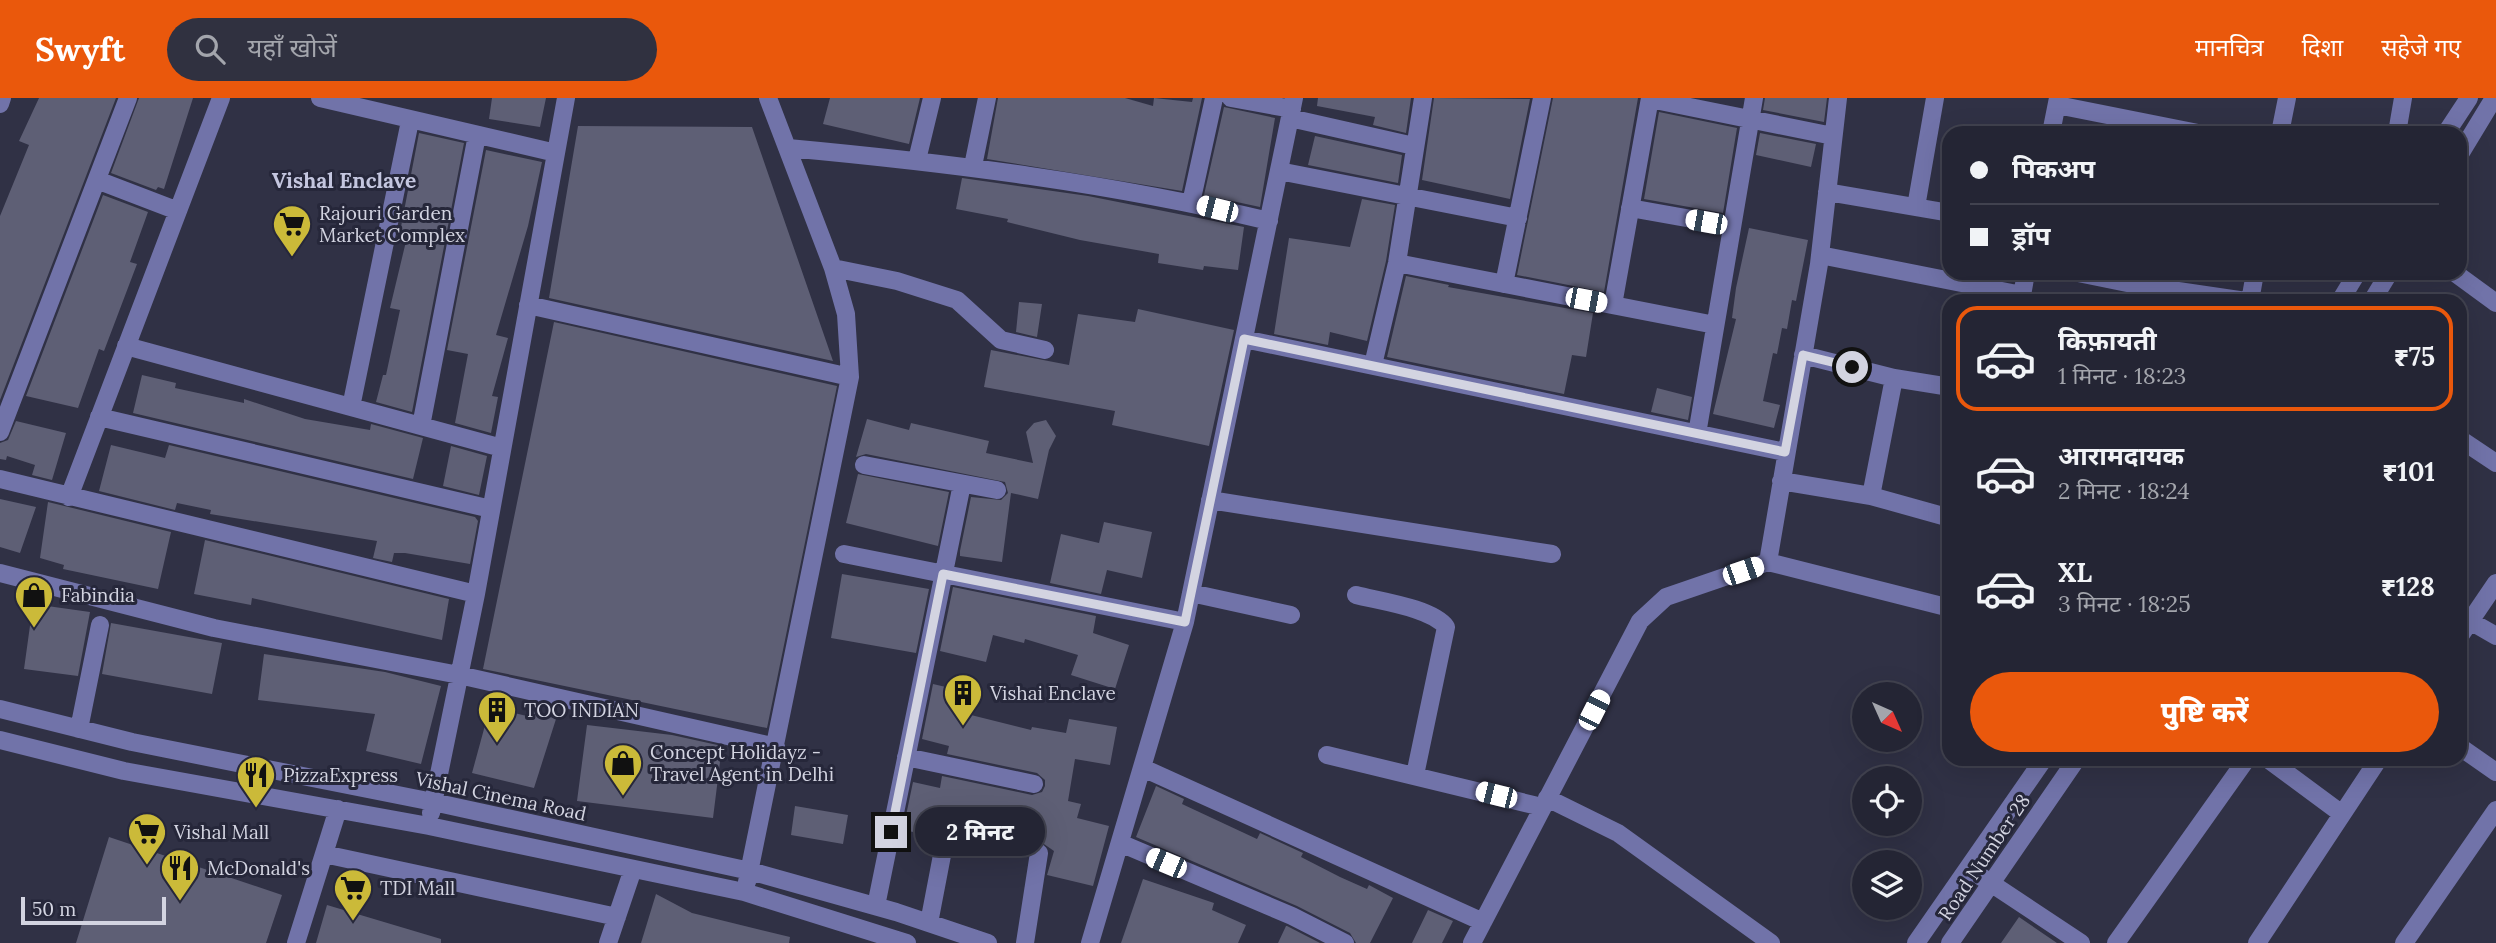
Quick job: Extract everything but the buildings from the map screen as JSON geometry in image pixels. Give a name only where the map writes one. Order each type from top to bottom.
[{"type":"street","points":[[0,104],[2,98]]},
{"type":"street","points":[[0,432],[128,98]]},
{"type":"street","points":[[69,497],[221,98]]},
{"type":"street","points":[[320,98],[556,153]]},
{"type":"street","points":[[429,826],[476,594],[566,98]]},
{"type":"street","points":[[744,892],[776,747],[850,377],[846,314],[833,268],[768,98]]},
{"type":"street","points":[[917,160],[932,98]]},
{"type":"street","points":[[973,166],[987,98]]},
{"type":"street","points":[[1191,203],[1214,98]]},
{"type":"street","points":[[1231,98],[1292,108],[1414,146]]},
{"type":"street","points":[[1373,365],[1396,264],[1423,98]]},
{"type":"street","points":[[1504,284],[1542,98]]},
{"type":"street","points":[[1698,434],[1754,98]]},
{"type":"street","points":[[1768,562],[1820,255],[1838,98]]},
{"type":"street","points":[[1916,207],[1935,98]]},
{"type":"street","points":[[2281,126],[2287,98]]},
{"type":"street","points":[[2398,126],[2403,98]]},
{"type":"street","points":[[2451,126],[2469,98]]},
{"type":"street","points":[[2467,142],[2494,98]]},
{"type":"street","points":[[1613,306],[1650,99],[1751,117],[1833,136]]},
{"type":"street","points":[[2052,126],[2057,102],[2150,126]]},
{"type":"street","points":[[1090,943],[1185,622],[1292,108]]},
{"type":"street","points":[[351,407],[410,121]]},
{"type":"street","points":[[421,426],[477,135]]},
{"type":"street","points":[[788,148],[973,166],[1191,203],[1269,222]]},
{"type":"street","points":[[1279,171],[1518,218]]},
{"type":"street","points":[[97,180],[178,211]]},
{"type":"street","points":[[1827,192],[1942,212]]},
{"type":"street","points":[[1630,208],[1731,226]]},
{"type":"street","points":[[1820,255],[2002,294]]},
{"type":"street","points":[[1396,264],[1715,326]]},
{"type":"street","points":[[833,268],[897,281],[957,300],[1001,340],[1045,350]]},
{"type":"street","points":[[2143,280],[2213,294]]},
{"type":"street","points":[[2465,280],[2496,303]]},
{"type":"street","points":[[528,306],[850,377]]},
{"type":"street","points":[[1244,339],[1785,452]]},
{"type":"street","points":[[126,346],[502,448]]},
{"type":"street","points":[[1803,355],[1894,378],[1942,386]]},
{"type":"street","points":[[1871,496],[1894,378]]},
{"type":"street","points":[[99,417],[491,509]]},
{"type":"street","points":[[2467,445],[2496,463]]},
{"type":"street","points":[[864,465],[997,491]]},
{"type":"street","points":[[0,479],[476,594]]},
{"type":"street","points":[[1781,481],[1871,496],[1942,516]]},
{"type":"street","points":[[876,906],[962,484]]},
{"type":"street","points":[[1210,500],[1552,554]]},
{"type":"street","points":[[844,554],[1185,622]]},
{"type":"street","points":[[1472,943],[1640,621],[1666,597],[1768,562],[1942,606]]},
{"type":"street","points":[[0,573],[214,628],[459,675],[776,747]]},
{"type":"street","points":[[2467,626],[2496,583]]},
{"type":"street","points":[[1191,593],[1290,615]]},
{"type":"street","points":[[1356,595],[1423,612],[1440,619],[1446,627],[1415,775]]},
{"type":"street","points":[[79,729],[100,625]]},
{"type":"street","points":[[2467,629],[2496,636]]},
{"type":"street","name":"Vishal Cinema Road","points":[[0,709],[132,742],[433,802],[750,871],[896,912],[988,943]]},
{"type":"street","points":[[0,740],[124,771],[429,826],[744,892],[896,941],[896,912]]},
{"type":"street","points":[[124,771],[132,742]]},
{"type":"street","points":[[2467,752],[2496,772]]},
{"type":"street","points":[[1327,755],[1545,803],[1618,833],[1771,943]]},
{"type":"street","points":[[906,757],[1034,784]]},
{"type":"street","name":"Road Number 28","points":[[1916,943],[2039,766]]},
{"type":"street","name":"Road Number 28","points":[[1950,943],[2072,766]]},
{"type":"street","points":[[2116,943],[2242,766]]},
{"type":"street","points":[[2277,766],[2342,814]]},
{"type":"street","points":[[2257,943],[2374,766]]},
{"type":"street","points":[[1143,768],[1483,922]]},
{"type":"street","points":[[296,943],[338,809]]},
{"type":"street","points":[[2404,943],[2496,810]]},
{"type":"street","points":[[929,923],[947,824]]},
{"type":"street","points":[[1120,843],[1292,916],[1345,943]]},
{"type":"street","points":[[1025,943],[1039,853]]},
{"type":"street","points":[[324,854],[617,917]]},
{"type":"street","points":[[1968,868],[2081,943]]},
{"type":"street","points":[[608,943],[633,869]]},
{"type":"place","name":"Rajouri Garden Market Complex","points":[[292,258]]},
{"type":"place","name":"Fabindia","points":[[34,629]]},
{"type":"place","name":"Vishai Enclave","points":[[963,727]]},
{"type":"place","name":"TOO INDIAN","points":[[497,744]]},
{"type":"place","name":"Concept Holidayz - Travel Agent in Delhi","points":[[623,797]]},
{"type":"place","name":"PizzaExpress","points":[[256,809]]},
{"type":"place","name":"Vishal Mall","points":[[147,866]]},
{"type":"place","name":"McDonald's","points":[[180,902]]},
{"type":"place","name":"TDI Mall","points":[[353,922]]},
{"type":"district","name":"Vishal Enclave","points":[[344,180]]},
{"type":"route","points":[[891,832],[943,574],[1185,622],[1244,339],[1785,452],[1803,355],[1852,367]]}]
